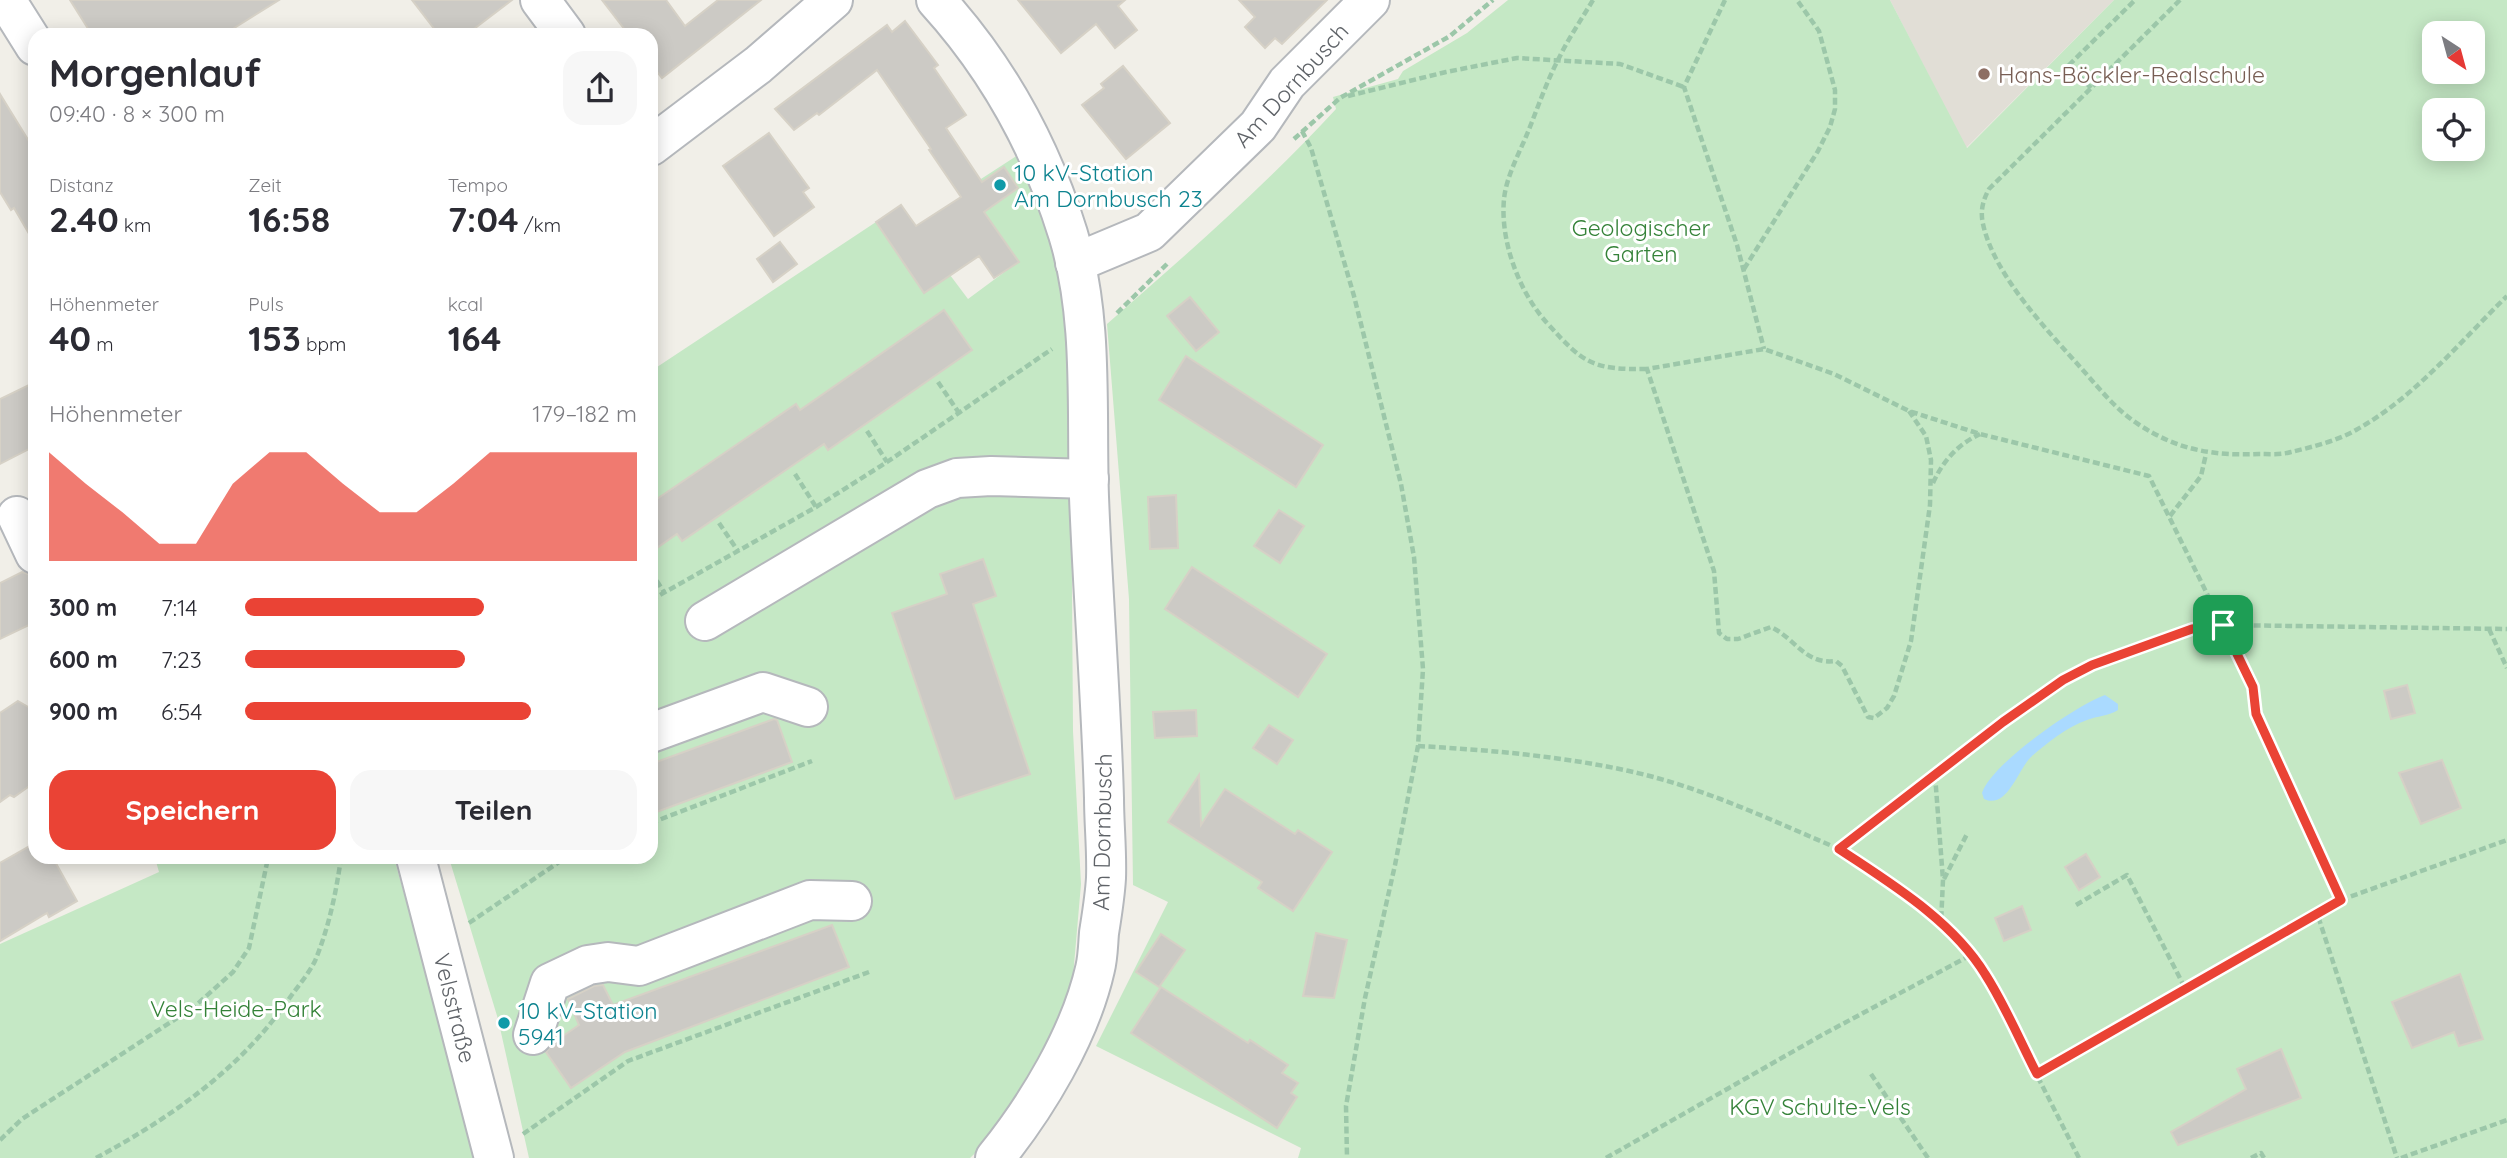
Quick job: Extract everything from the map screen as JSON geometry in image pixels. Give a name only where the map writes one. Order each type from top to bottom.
[{"type":"street","points":[[6,0],[28,35]]},
{"type":"street","points":[[540,0],[561,28]]},
{"type":"street","points":[[658,141],[758,65],[833,0]]},
{"type":"street","name":"Am Dornbusch","points":[[936,0],[989,65],[1010,99],[1050,184],[1068,235],[1086,326],[1089,479],[1101,702],[1106,879],[1095,969],[1080,1014],[1061,1056],[1021,1126],[995,1158]]},
{"type":"street","name":"Am Dornbusch","points":[[1075,263],[1149,232],[1258,126],[1287,83],[1370,0]]},
{"type":"street","points":[[705,621],[927,489],[957,478],[1089,479]]},
{"type":"street","points":[[17,516],[28,539]]},
{"type":"street","points":[[658,730],[763,692],[808,707]]},
{"type":"street","name":"Velsstraße","points":[[418,864],[493,1156]]},
{"type":"street","points":[[533,1035],[550,984],[588,965],[608,962],[639,966],[810,900],[852,901]]},
{"type":"path","points":[[1593,0],[1558,60],[1513,166],[1504,199],[1507,245],[1519,281],[1541,317],[1572,350],[1586,360],[1614,370],[1647,369],[1764,349],[1834,374],[1909,411],[1980,434],[2149,476],[2253,687],[2256,714],[2341,900]]},
{"type":"path","points":[[1725,0],[1684,87],[1744,270],[1764,349]]},
{"type":"path","points":[[1744,270],[1818,151],[1830,127],[1835,109],[1835,90],[1819,31],[1797,0]]},
{"type":"path","points":[[2091,88],[2070,65],[2135,0]]},
{"type":"path","points":[[2180,0],[1990,189],[1982,201],[1983,223],[1992,251],[2019,295],[2114,405],[2138,424],[2178,445],[2206,454],[2228,456],[2288,453],[2356,430],[2390,406],[2424,378],[2507,296]]},
{"type":"path","points":[[1340,98],[1517,58],[1620,64],[1684,87]]},
{"type":"path","points":[[1302,131],[1311,148],[1354,296],[1401,484],[1414,556],[1423,669],[1418,746],[1365,998],[1348,1093],[1347,1158]]},
{"type":"path","points":[[1647,369],[1714,571],[1719,633],[1727,639],[1738,639],[1771,627],[1785,634],[1793,644],[1821,663],[1836,661],[1842,666],[1868,717],[1874,718],[1880,715],[1894,696],[1911,641],[1929,517],[1931,460],[1926,436],[1909,411]]},
{"type":"path","points":[[938,382],[959,413]]},
{"type":"path","points":[[867,431],[887,462]]},
{"type":"path","points":[[1931,487],[1941,465],[1966,441],[1980,434]]},
{"type":"path","points":[[2170,516],[2201,477],[2206,454]]},
{"type":"path","points":[[795,474],[816,507]]},
{"type":"path","points":[[719,523],[738,551]]},
{"type":"path","points":[[658,583],[664,592]]},
{"type":"path","points":[[1839,849],[2053,687],[2092,665],[2192,629],[2223,625],[2507,629]]},
{"type":"path","points":[[2489,629],[2507,668]]},
{"type":"path","points":[[1418,746],[1504,751],[1630,771],[1715,797],[1839,849],[1926,908],[1985,973],[2079,1158]]},
{"type":"path","points":[[658,820],[812,761]]},
{"type":"path","points":[[1935,774],[1943,880],[1941,924]]},
{"type":"path","points":[[1943,880],[1967,834]]},
{"type":"path","points":[[2037,1074],[2341,900],[2507,839]]},
{"type":"path","points":[[0,1140],[22,1119],[194,1007],[233,972],[249,948],[267,864]]},
{"type":"path","points":[[96,1158],[185,1105],[237,1061],[272,1024],[314,963],[335,900],[340,864]]},
{"type":"path","points":[[439,943],[556,864]]},
{"type":"path","points":[[2076,905],[2127,875],[2185,988]]},
{"type":"path","points":[[2316,913],[2399,1158],[2507,1120]]},
{"type":"path","points":[[1606,1158],[1822,1035],[1971,955]]},
{"type":"path","points":[[493,1156],[628,1061],[869,972]]},
{"type":"path","points":[[1871,1074],[1928,1158]]},
{"type":"path","points":[[2251,1158],[2261,1153],[2264,1158]]},
{"type":"shaded area","name":"Hans-Böckler-Realschule","points":[[1890,0],[2114,0],[1966,148]]},
{"type":"green space","points":[[1508,0],[1890,0],[1967,148],[2114,0],[2507,0],[2507,1158],[1298,1158],[1301,1148],[1096,1046],[1168,902],[1133,885],[1129,599],[1107,324],[1281,165],[1336,109],[1333,97],[1398,79],[1403,71],[1467,33]]},
{"type":"green space","points":[[1021,153],[1055,251],[1067,331],[1071,445],[1073,731],[1081,884],[1072,988],[1037,1069],[993,1136],[970,1158],[529,1158],[498,1019],[451,864],[658,864],[658,366],[876,222],[924,292],[950,275],[968,299],[1018,262],[967,188]]},
{"type":"green space","name":"Vels-Heide-Park","points":[[157,864],[396,864],[436,1006],[473,1158],[0,1158],[0,944],[159,872]]},
{"type":"water","points":[[2105,695],[2118,704],[2118,710],[2080,723],[2058,736],[2032,756],[2000,799],[1984,799],[1982,793],[1989,781],[2017,752],[2055,723]]},
{"type":"building","points":[[70,0],[279,0],[234,28],[88,28]]},
{"type":"building","points":[[412,0],[512,0],[475,28],[434,28]]},
{"type":"building","points":[[602,0],[666,0],[685,26],[718,0],[761,0],[662,78],[658,73],[658,28],[624,28]]},
{"type":"building","points":[[1018,0],[1125,0],[1118,6],[1137,30],[1115,48],[1096,24],[1061,53]]},
{"type":"building","points":[[1239,0],[1327,0],[1282,44],[1275,38],[1265,48],[1245,27],[1255,17]]},
{"type":"building","points":[[905,21],[938,65],[934,68],[966,115],[946,128],[982,182],[1004,167],[1018,188],[984,212],[1019,262],[994,278],[979,256],[924,293],[876,222],[901,205],[916,226],[961,197],[877,70],[819,115],[817,113],[794,130],[775,109],[887,25],[892,32]]},
{"type":"building","points":[[1123,66],[1170,123],[1126,159],[1082,105],[1104,88],[1101,84]]},
{"type":"building","points":[[0,94],[28,140],[28,232],[14,208],[11,210],[0,192]]},
{"type":"building","points":[[769,133],[809,188],[803,192],[814,207],[774,236],[723,166]]},
{"type":"building","points":[[780,242],[797,264],[773,282],[757,259]]},
{"type":"building","points":[[1190,297],[1219,332],[1196,351],[1167,316]]},
{"type":"building","points":[[944,310],[972,350],[828,450],[824,444],[682,541],[677,534],[658,547],[658,498],[796,404],[800,410]]},
{"type":"building","points":[[1186,356],[1323,445],[1296,487],[1159,400]]},
{"type":"building","points":[[28,385],[28,450],[0,464],[0,399]]},
{"type":"building","points":[[1176,495],[1178,548],[1150,549],[1148,497]]},
{"type":"building","points":[[1279,510],[1304,526],[1280,563],[1254,546]]},
{"type":"building","points":[[983,559],[996,596],[973,604],[1030,774],[955,799],[892,613],[947,594],[940,574]]},
{"type":"building","points":[[1192,567],[1327,654],[1298,697],[1165,609]]},
{"type":"building","points":[[22,572],[28,574],[28,625],[0,639],[0,583]]},
{"type":"building","points":[[2407,685],[2415,713],[2391,719],[2384,691]]},
{"type":"building","points":[[18,701],[28,707],[28,787],[14,797],[10,795],[0,802],[0,713]]},
{"type":"building","points":[[1196,710],[1197,736],[1155,738],[1153,712]]},
{"type":"building","points":[[774,719],[777,720],[792,762],[658,811],[658,761]]},
{"type":"building","points":[[1269,725],[1293,740],[1277,764],[1253,748]]},
{"type":"building","points":[[2442,760],[2461,808],[2421,824],[2399,773]]},
{"type":"building","points":[[1199,775],[1201,825],[1225,789],[1295,834],[1298,830],[1332,852],[1293,911],[1258,888],[1262,882],[1168,822]]},
{"type":"building","points":[[28,847],[28,864],[56,864],[77,901],[49,917],[47,913],[0,941],[0,863]]},
{"type":"building","points":[[2086,854],[2100,877],[2079,890],[2065,867]]},
{"type":"building","points":[[2022,906],[2031,930],[2004,941],[1995,918]]},
{"type":"building","points":[[832,925],[849,967],[625,1052],[571,1088],[546,1052],[553,1043],[579,1025],[568,999],[594,986],[603,985],[613,1005]]},
{"type":"building","points":[[1316,933],[1347,940],[1334,998],[1303,996]]},
{"type":"building","points":[[1161,934],[1185,950],[1159,987],[1136,972]]},
{"type":"building","points":[[2460,974],[2483,1039],[2459,1046],[2454,1032],[2412,1048],[2392,1002]]},
{"type":"building","points":[[1161,987],[1248,1043],[1250,1040],[1288,1065],[1282,1073],[1298,1083],[1291,1093],[1297,1097],[1277,1128],[1131,1033]]},
{"type":"building","points":[[2281,1049],[2301,1098],[2178,1145],[2171,1132],[2246,1089],[2237,1069]]},
{"type":"place","name":"Hans-Böckler-Realschule","points":[[1984,74]]},
{"type":"place","name":"10 kV-Station Am Dornbusch 23","points":[[1000,185]]},
{"type":"place","name":"10 kV-Station 5941","points":[[504,1023]]},
{"type":"route","points":[[2223,625],[2253,687],[2256,714],[2341,900],[2037,1074],[1985,973],[1971,955],[1926,908],[1839,849],[2003,722],[2063,680],[2092,665],[2192,629],[2223,625]]},
{"type":"park label","name":"Geologischer Garten","points":[[1641,240]]},
{"type":"park label","name":"KGV Schulte-Vels","points":[[1820,1106]]}]
